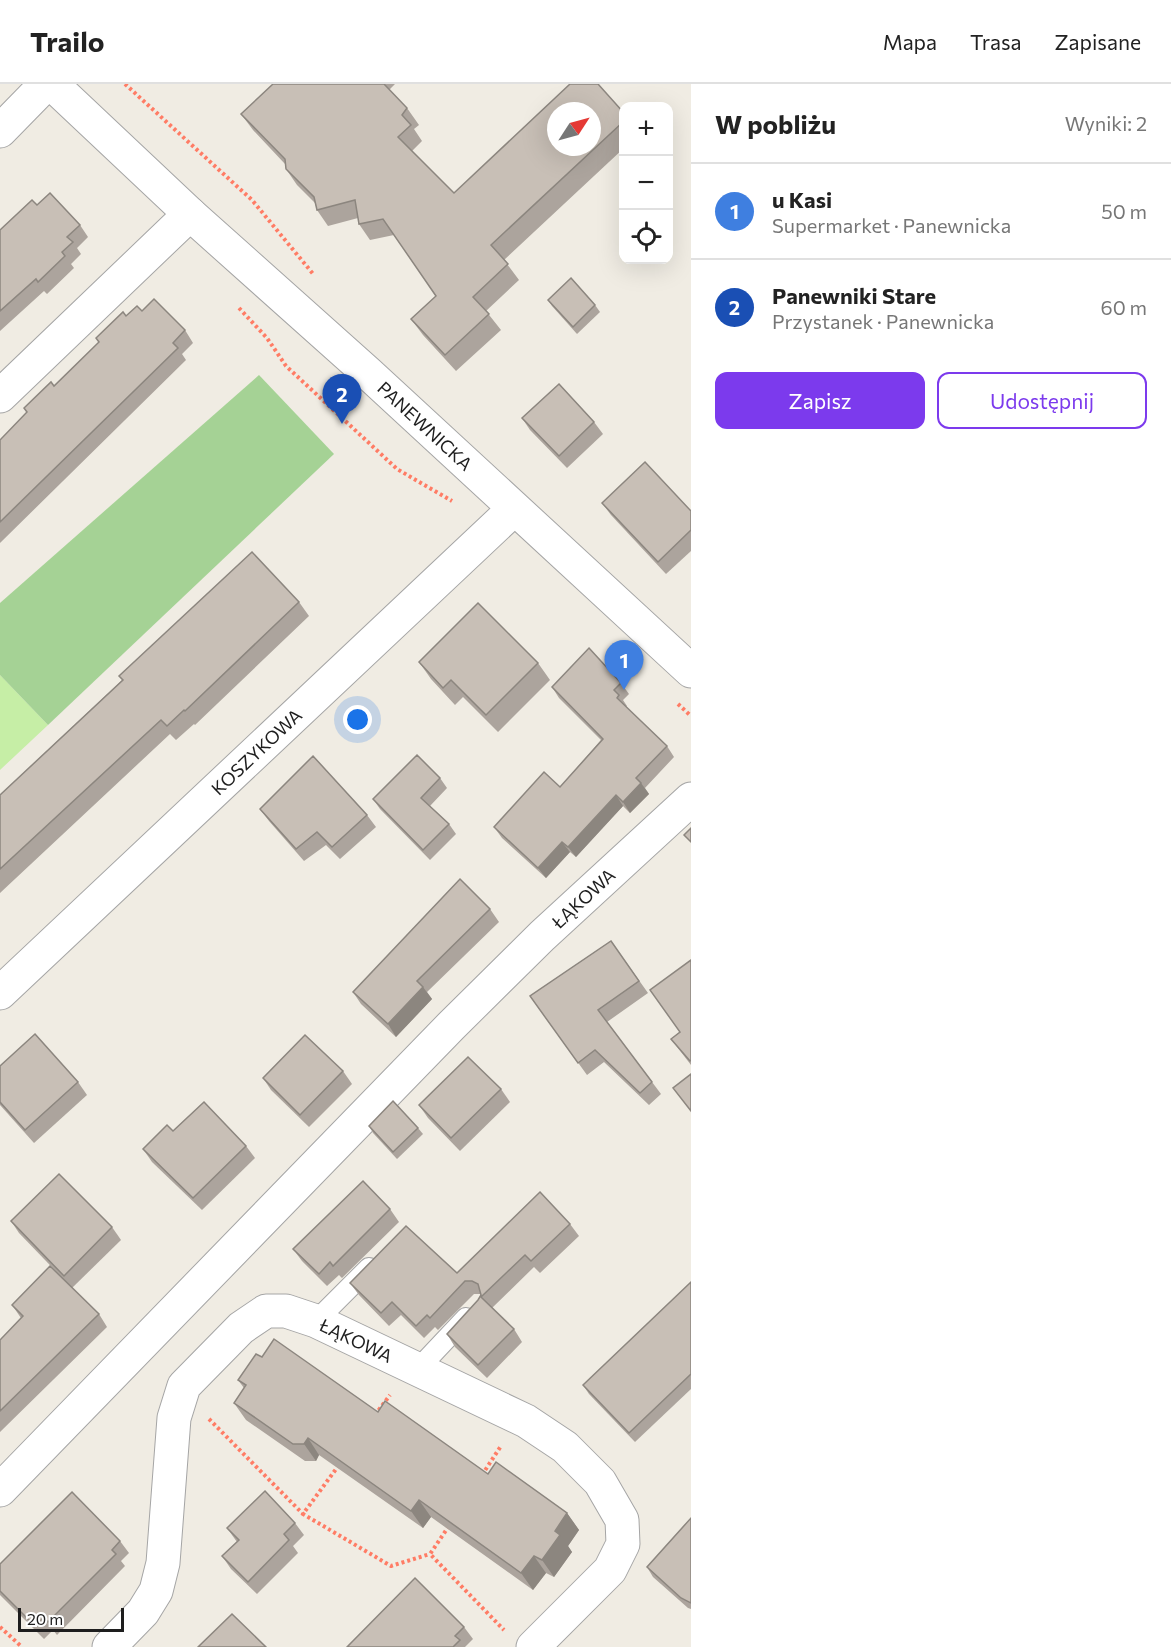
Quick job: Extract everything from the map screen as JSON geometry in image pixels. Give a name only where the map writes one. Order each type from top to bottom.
[{"type":"street","points":[[0,130],[46,84]]},
{"type":"street","name":"PANEWNICKA","points":[[52,84],[190,214],[368,372],[691,671]]},
{"type":"street","points":[[0,396],[190,214]]},
{"type":"street","name":"KOSZYKOWA","points":[[0,993],[514,509]]},
{"type":"street","name":"ŁĄKOWA","points":[[0,1490],[451,1026],[542,936],[691,799]]},
{"type":"street","name":"ŁĄKOWA","points":[[109,1647],[143,1612],[156,1591],[163,1563],[174,1418],[184,1386],[241,1328],[266,1311],[286,1311],[316,1321],[526,1421],[565,1447],[600,1482],[622,1520],[623,1544],[610,1570],[520,1640]]},
{"type":"lane","points":[[316,1321],[381,1256]]},
{"type":"lane","points":[[418,1369],[478,1305]]},
{"type":"path","points":[[235,303],[267,338],[286,366],[397,469],[463,507],[489,531]]},
{"type":"path","points":[[674,700],[691,716]]},
{"type":"path","points":[[372,1420],[392,1391]]},
{"type":"path","points":[[207,1418],[303,1514],[391,1566],[430,1554],[449,1525]]},
{"type":"path","points":[[481,1476],[506,1438]]},
{"type":"path","points":[[303,1514],[344,1458]]},
{"type":"path","points":[[430,1554],[520,1640]]},
{"type":"path","points":[[0,1627],[22,1647]]},
{"type":"green space","points":[[259,375],[334,454],[48,725],[0,675],[0,603]]},
{"type":"green space","points":[[0,675],[48,725],[0,770]]},
{"type":"building","points":[[273,84],[384,84],[407,108],[402,115],[411,125],[398,137],[454,193],[547,106],[547,156],[586,156],[491,245],[508,264],[473,297],[489,314],[445,355],[411,319],[436,296],[383,219],[359,224],[355,200],[317,210],[314,197],[286,169],[285,159],[241,114]]},
{"type":"building","points":[[570,84],[598,84],[619,107],[619,126],[601,142],[601,102],[551,102]]},
{"type":"building","points":[[50,193],[80,225],[67,237],[73,242],[62,252],[65,256],[38,282],[36,279],[0,311],[0,230],[32,200],[37,205]]},
{"type":"building","points":[[571,278],[595,305],[573,327],[548,300]]},
{"type":"building","points":[[154,299],[185,330],[173,343],[178,348],[0,522],[0,440],[27,412],[24,408],[51,382],[54,386],[99,342],[96,338],[123,312],[126,316],[137,306],[142,311]]},
{"type":"building","points":[[559,384],[594,422],[559,456],[522,418]]},
{"type":"building","points":[[645,462],[691,511],[691,530],[658,562],[602,503]]},
{"type":"building","points":[[252,552],[299,602],[185,711],[167,726],[161,720],[0,869],[0,795],[123,680],[119,676]]},
{"type":"building","points":[[478,603],[538,663],[486,715],[451,680],[443,688],[419,662]]},
{"type":"building","points":[[589,648],[621,683],[614,690],[619,695],[617,698],[667,746],[636,778],[641,783],[623,802],[616,795],[568,847],[562,842],[538,868],[494,827],[544,772],[560,787],[603,739],[552,687]]},
{"type":"building","points":[[417,755],[440,778],[421,798],[449,824],[423,850],[373,799]]},
{"type":"building","points":[[313,756],[367,815],[332,847],[317,832],[296,849],[260,809]]},
{"type":"building","points":[[691,828],[691,842],[684,835]]},
{"type":"building","points":[[460,879],[490,909],[417,981],[423,987],[388,1024],[353,992]]},
{"type":"building","points":[[611,941],[639,981],[598,1010],[652,1082],[640,1093],[595,1050],[578,1063],[530,996]]},
{"type":"building","points":[[691,960],[690,1061],[671,1039],[680,1032],[650,990]]},
{"type":"building","points":[[35,1034],[78,1082],[25,1130],[0,1102],[0,1066]]},
{"type":"building","points":[[305,1035],[343,1071],[300,1115],[263,1078]]},
{"type":"building","points":[[468,1057],[501,1089],[451,1138],[419,1105]]},
{"type":"building","points":[[691,1074],[691,1111],[673,1088]]},
{"type":"building","points":[[393,1101],[418,1128],[393,1152],[369,1126]]},
{"type":"building","points":[[204,1102],[246,1146],[193,1198],[143,1149],[167,1125],[173,1131]]},
{"type":"building","points":[[59,1174],[112,1227],[64,1276],[11,1221]]},
{"type":"building","points":[[363,1181],[390,1209],[333,1266],[330,1262],[319,1274],[293,1249]]},
{"type":"building","points":[[540,1192],[570,1224],[531,1261],[525,1255],[481,1297],[514,1329],[478,1365],[447,1334],[478,1300],[481,1295],[478,1284],[465,1281],[430,1318],[427,1315],[416,1326],[392,1302],[381,1313],[350,1283],[406,1226],[457,1273]]},
{"type":"building","points":[[50,1266],[99,1314],[0,1411],[0,1340],[23,1316],[12,1305]]},
{"type":"building","points":[[691,1282],[691,1374],[629,1433],[583,1385]]},
{"type":"building","points":[[274,1339],[378,1412],[385,1401],[488,1474],[496,1462],[567,1513],[555,1531],[560,1535],[542,1560],[534,1556],[521,1573],[419,1500],[411,1511],[308,1438],[304,1444],[293,1444],[234,1403],[246,1385],[238,1380],[256,1354],[262,1357]]},
{"type":"building","points":[[265,1491],[295,1523],[284,1534],[289,1540],[248,1582],[222,1556],[239,1540],[227,1528]]},
{"type":"building","points":[[72,1492],[120,1541],[112,1550],[116,1554],[48,1622],[44,1617],[35,1626],[0,1591],[0,1564]]},
{"type":"building","points":[[691,1518],[691,1603],[681,1598],[647,1567]]},
{"type":"building","points":[[415,1578],[464,1627],[455,1636],[460,1640],[453,1647],[347,1647]]},
{"type":"building","points":[[232,1614],[266,1647],[198,1647]]},
{"type":"place","name":"Panewniki Stare","points":[[342,424]]},
{"type":"place","name":"u Kasi","points":[[624,690]]}]
